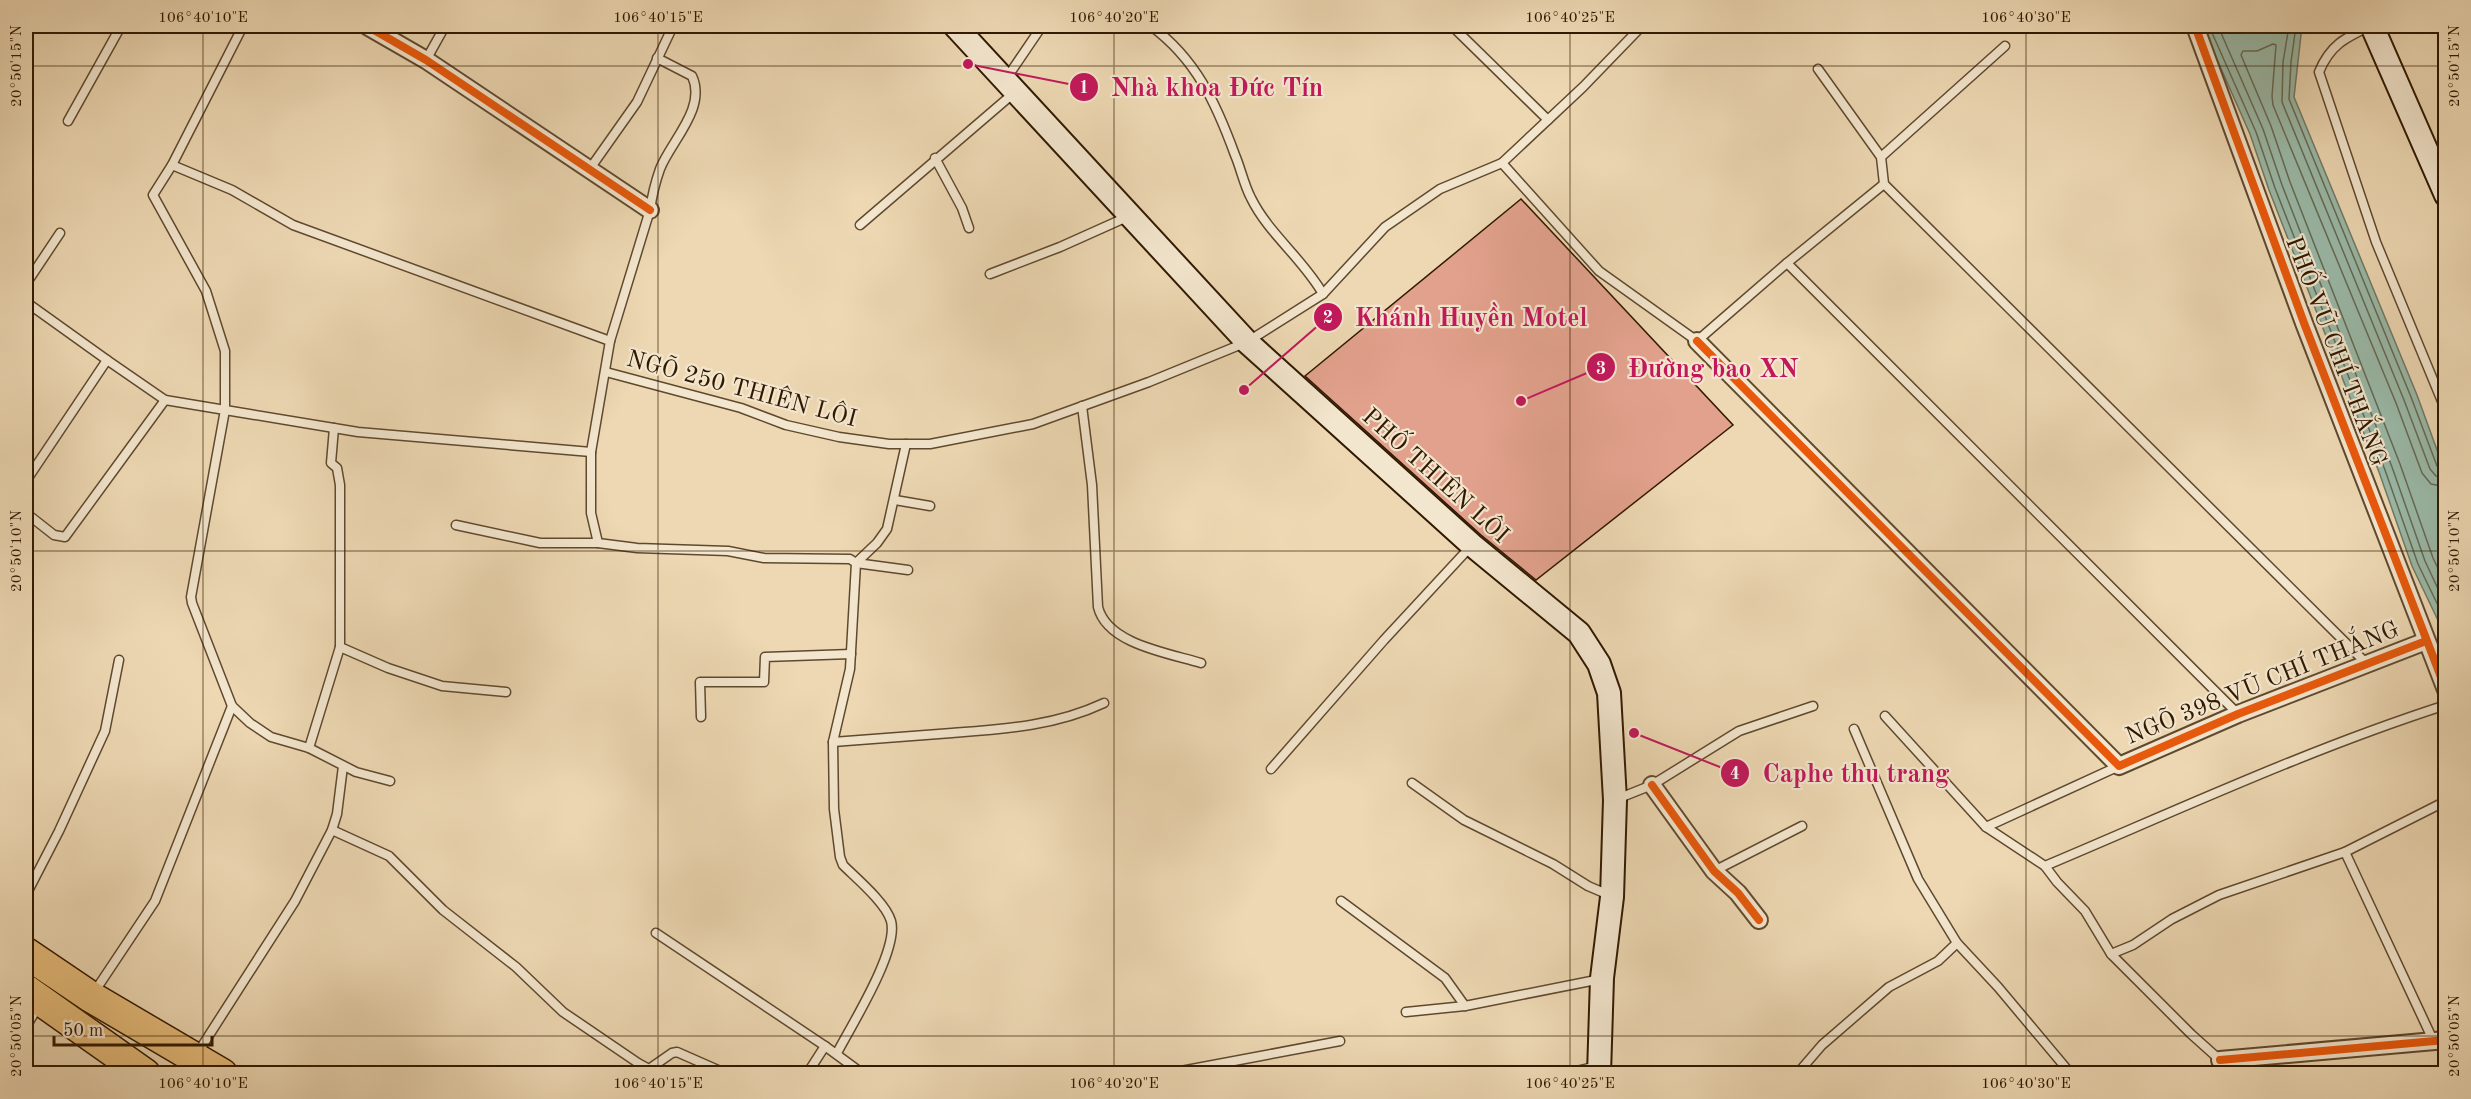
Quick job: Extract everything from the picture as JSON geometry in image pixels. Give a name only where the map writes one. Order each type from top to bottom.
[{"type":"highway","points":[[26,953],[92,997],[222,1074]]},
{"type":"highway","points":[[33,996],[145,1074]]},
{"type":"main road","points":[[2371,26],[2445,195]]},
{"type":"main road","name":"PHỐ THIÊN LÔI","points":[[961,28],[1247,342],[1472,545],[1579,633],[1599,664],[1609,693],[1615,800],[1612,897],[1602,978],[1599,1070]]},
{"type":"street","points":[[368,26],[426,60],[650,210]]},
{"type":"street","name":"PHỐ VŨ CHÍ THẮNG","points":[[2195,26],[2304,323],[2445,690]]},
{"type":"street","points":[[1696,341],[2119,766]]},
{"type":"street","name":"NGÕ 398 VŨ CHÍ THẮNG","points":[[2119,766],[2238,714],[2426,641]]},
{"type":"street","points":[[1652,785],[1714,871],[1738,892],[1759,920]]},
{"type":"street","points":[[2221,1067],[2439,1040]]},
{"type":"lane","points":[[68,121],[121,26]]},
{"type":"lane","points":[[243,26],[172,165],[153,195],[206,291],[225,351],[225,410],[191,597],[232,706],[250,723],[271,737],[309,748],[343,766],[390,781]]},
{"type":"lane","points":[[426,60],[445,26]]},
{"type":"lane","points":[[589,171],[637,102],[673,26]]},
{"type":"lane","points":[[860,225],[935,158],[981,123],[1011,85],[1042,26]]},
{"type":"lane","points":[[1151,26],[1166,36],[1190,62],[1210,98],[1235,153],[1251,198],[1268,224],[1310,272],[1323,294]]},
{"type":"lane","points":[[1452,26],[1548,120]]},
{"type":"lane","points":[[1642,26],[1583,87],[1502,163],[1599,271],[1696,341],[1884,184]]},
{"type":"lane","points":[[2371,26],[2342,39],[2325,56],[2319,72],[2376,242],[2445,411]]},
{"type":"lane","points":[[1881,157],[2005,45]]},
{"type":"lane","points":[[598,543],[591,513],[591,452],[610,341],[661,168],[689,115],[697,87],[693,76],[657,58]]},
{"type":"lane","points":[[1818,69],[1881,157],[1884,184],[2366,663]]},
{"type":"lane","points":[[935,158],[962,207],[969,228]]},
{"type":"lane","name":"NGÕ 250 THIÊN LÔI","points":[[606,372],[741,408],[786,425],[839,437],[906,444],[930,444],[1033,424],[1149,382],[1247,342],[1323,294],[1385,227],[1440,189],[1502,163]]},
{"type":"lane","points":[[172,165],[232,190],[293,225],[315,234],[610,341]]},
{"type":"lane","points":[[990,274],[1060,247],[1130,216]]},
{"type":"lane","points":[[26,284],[60,233]]},
{"type":"lane","points":[[1787,263],[2238,714]]},
{"type":"lane","points":[[26,302],[165,400],[358,432],[591,452]]},
{"type":"lane","points":[[26,481],[107,360]]},
{"type":"lane","points":[[26,513],[54,535],[65,537],[165,400]]},
{"type":"lane","points":[[1082,406],[1092,485],[1100,617],[1107,626],[1127,640],[1201,663]]},
{"type":"lane","points":[[309,748],[340,647],[340,485],[337,468],[331,463],[334,428]]},
{"type":"lane","points":[[837,1053],[871,991],[891,938],[891,921],[884,908],[843,865],[840,857],[834,809],[833,742],[850,669],[856,563],[877,543],[887,529],[906,444]]},
{"type":"lane","points":[[895,500],[930,506]]},
{"type":"lane","points":[[456,525],[540,543],[598,543],[637,548],[728,551],[764,558],[850,560],[856,563],[908,570]]},
{"type":"lane","points":[[1272,769],[1384,640],[1472,545]]},
{"type":"lane","points":[[340,647],[388,668],[442,686],[506,692]]},
{"type":"lane","points":[[701,717],[700,682],[764,682],[765,657],[851,654]]},
{"type":"lane","points":[[26,896],[105,731],[119,660]]},
{"type":"lane","points":[[833,742],[1021,728],[1058,721],[1104,703]]},
{"type":"lane","points":[[2045,866],[2300,759],[2391,723],[2445,705]]},
{"type":"lane","points":[[92,997],[154,901],[232,706]]},
{"type":"lane","points":[[1615,800],[1652,785],[1739,730],[1813,706]]},
{"type":"lane","points":[[1885,716],[1986,827],[2045,866],[2085,911],[2111,954],[2221,1067]]},
{"type":"lane","points":[[1854,729],[1918,879],[1957,944],[1998,987],[2071,1074]]},
{"type":"lane","points":[[195,1059],[295,901],[332,830],[337,814],[343,766]]},
{"type":"lane","name":"NGÕ 398 VŨ CHÍ THẮNG","points":[[1986,827],[2119,766]]},
{"type":"lane","points":[[1412,783],[1464,820],[1553,864],[1588,886],[1612,897]]},
{"type":"lane","points":[[2111,954],[2133,945],[2172,919],[2219,895],[2345,852],[2445,801]]},
{"type":"lane","points":[[1714,871],[1802,826]]},
{"type":"lane","points":[[332,830],[389,856],[443,910],[516,967],[564,1012],[638,1063],[649,1069],[677,1052],[727,1074]]},
{"type":"lane","points":[[2345,852],[2439,1040]]},
{"type":"lane","points":[[1341,901],[1445,978],[1465,1006]]},
{"type":"lane","points":[[656,933],[837,1053],[863,1074]]},
{"type":"lane","points":[[1797,1074],[1822,1046],[1889,987],[1938,961],[1957,944]]},
{"type":"lane","points":[[1406,1012],[1465,1006],[1602,978]]},
{"type":"lane","points":[[26,1027],[33,996]]},
{"type":"lane","points":[[1165,1074],[1340,1041]]},
{"type":"lane","points":[[807,1074],[825,1046]]},
{"type":"lane","points":[[1563,1074],[1599,1070]]},
{"type":"water","points":[[2238,26],[2251,29],[2266,26],[2302,26],[2294,97],[2417,395],[2445,472],[2445,635],[2412,566],[2379,472],[2269,190],[2250,134],[2203,28]]},
{"type":"building","points":[[1521,199],[1733,425],[1536,580],[1481,535],[1305,376]]},
{"type":"cycle path","points":[[367,26],[426,60],[650,210]]},
{"type":"cycle path","points":[[2195,26],[2304,323],[2446,690]]},
{"type":"cycle path","points":[[1697,341],[2119,766],[2238,714],[2426,641]]},
{"type":"cycle path","points":[[1652,785],[1714,871],[1738,893],[1759,920]]},
{"type":"cycle path","points":[[2220,1060],[2446,1040]]},
{"type":"place","name":"Nhà khoa Đức Tín","points":[[968,64]]},
{"type":"place","name":"Khánh Huyền Motel","points":[[1244,390]]},
{"type":"place","name":"Đường bao XN","points":[[1521,401]]},
{"type":"place","name":"Caphe thu trang","points":[[1634,733]]}]
